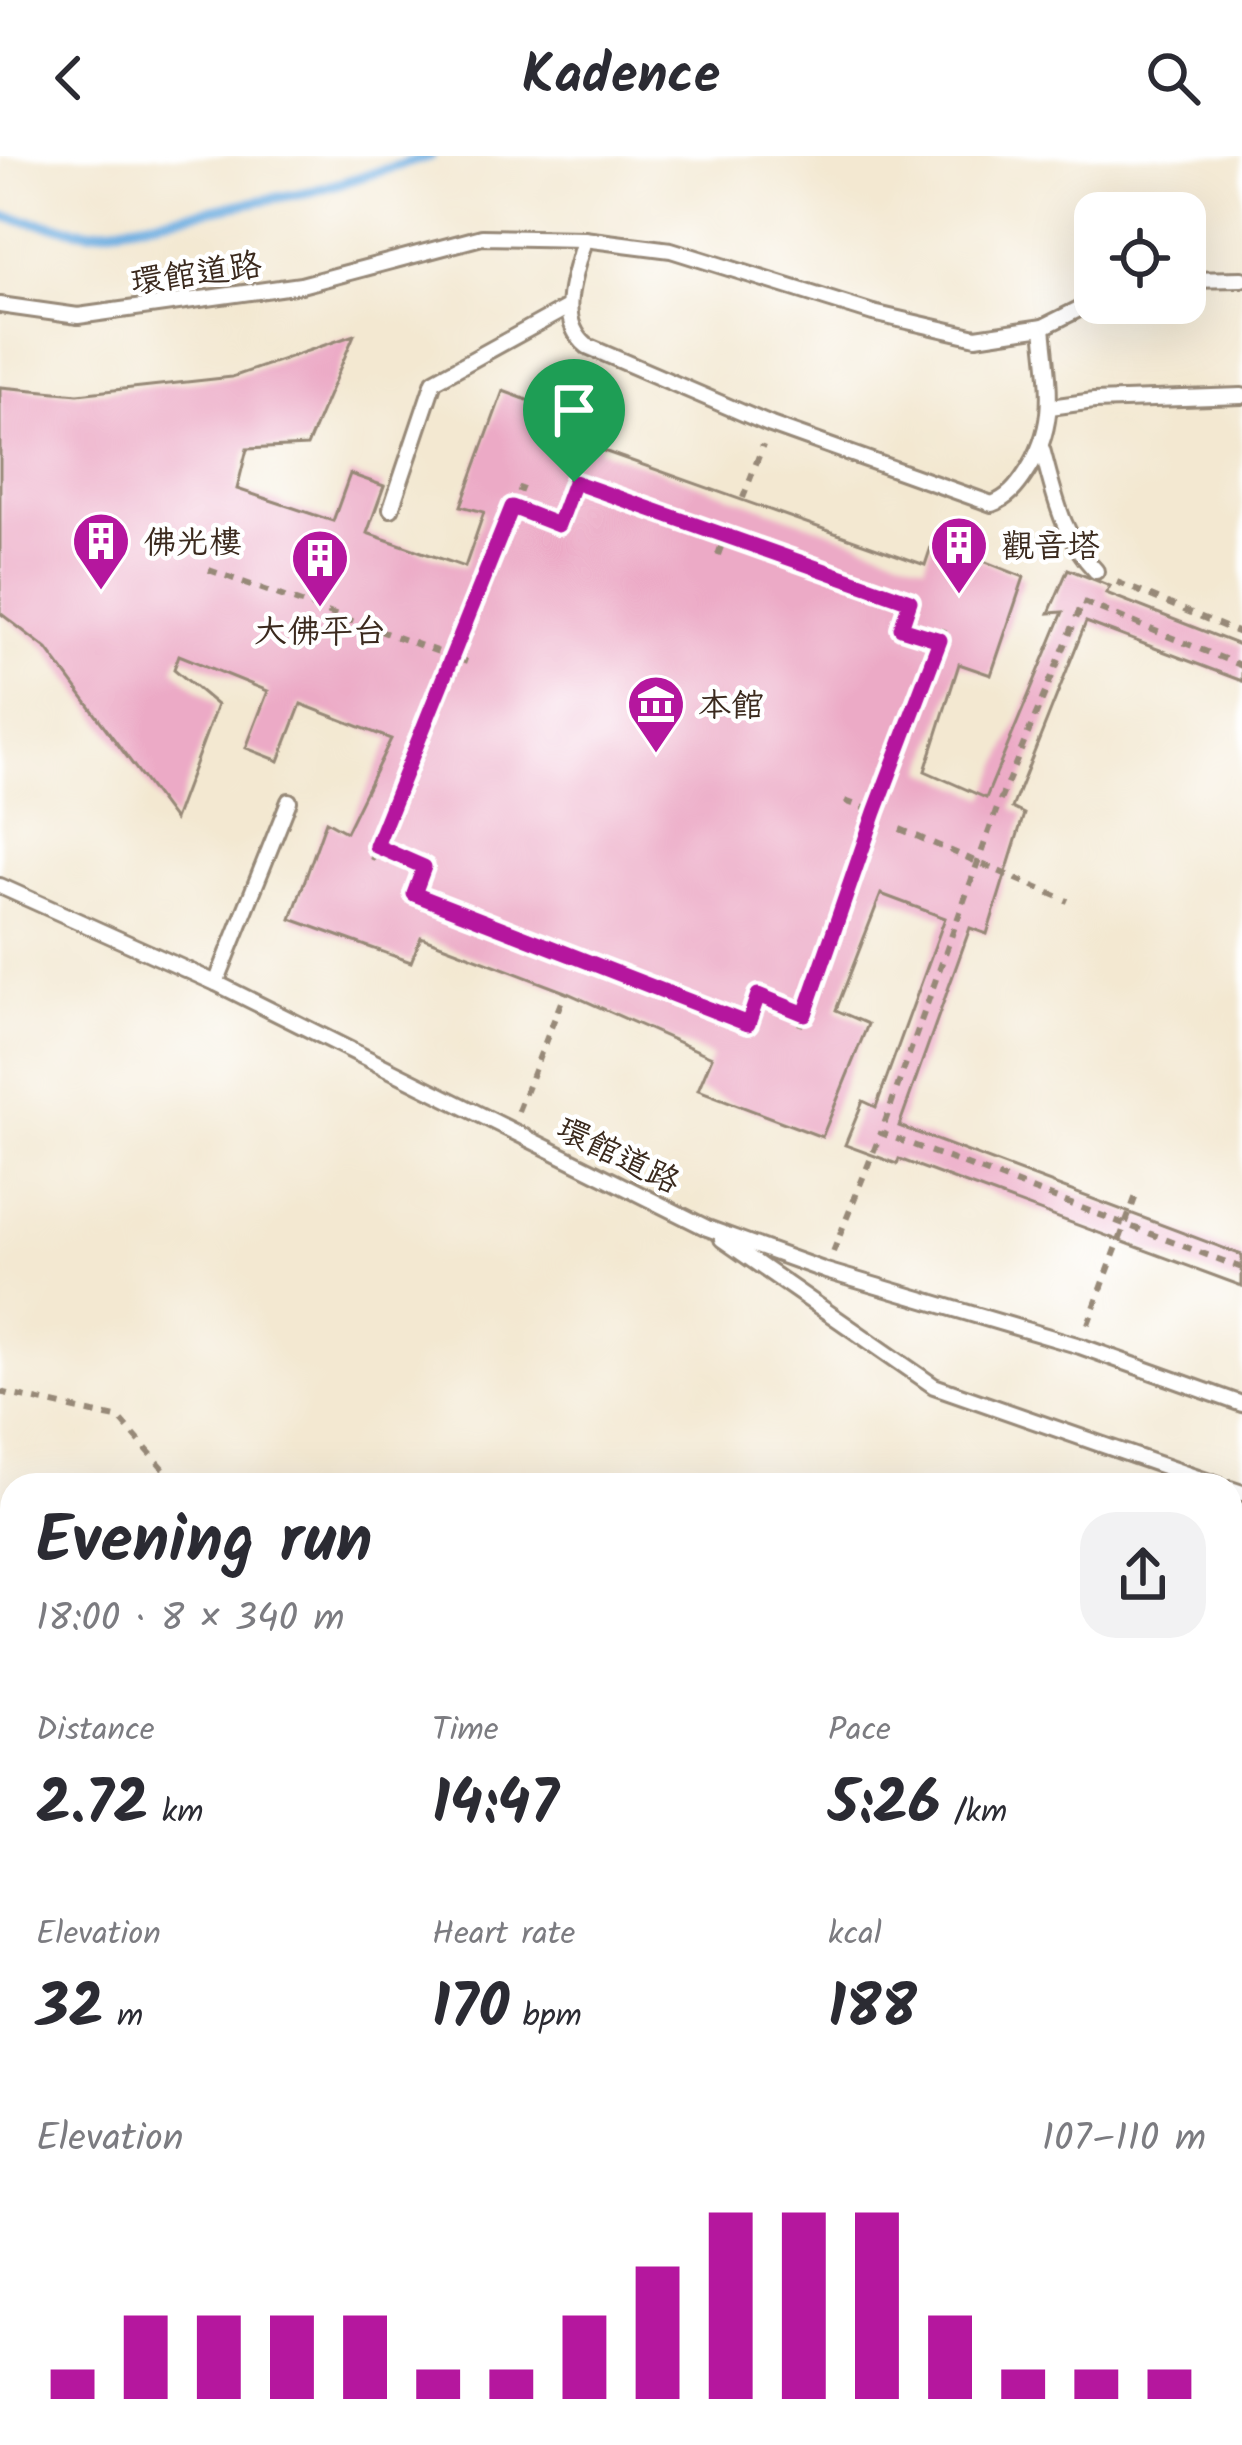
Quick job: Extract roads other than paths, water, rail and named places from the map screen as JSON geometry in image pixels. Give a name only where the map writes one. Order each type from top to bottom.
[{"type":"lane","name":"環館道路","points":[[0,305],[78,316],[301,284],[482,238],[584,239],[671,250],[873,314],[976,337],[1043,327],[1074,312]]},
{"type":"lane","points":[[584,239],[568,307],[572,328],[586,346],[771,425],[992,504],[1018,485],[1042,449],[1050,407],[1043,327]]},
{"type":"lane","points":[[1206,280],[1242,280]]},
{"type":"lane","points":[[391,509],[434,381],[568,307]]},
{"type":"lane","points":[[1050,407],[1242,396]]},
{"type":"lane","points":[[1042,449],[1061,519],[1075,550],[1096,571]]},
{"type":"lane","points":[[216,982],[289,801]]},
{"type":"lane","name":"環館道路","points":[[0,886],[216,982],[707,1228],[826,1271],[1079,1346],[1242,1404]]},
{"type":"lane","points":[[707,1228],[934,1386],[1184,1473]]},
{"type":"waterway","points":[[0,216],[90,232],[313,191],[431,156]]},
{"type":"place","name":"佛光樓","points":[[101,592]]},
{"type":"place","name":"觀音塔","points":[[959,596]]},
{"type":"place","name":"大佛平台","points":[[320,609]]},
{"type":"place","name":"本館","points":[[656,755]]}]
